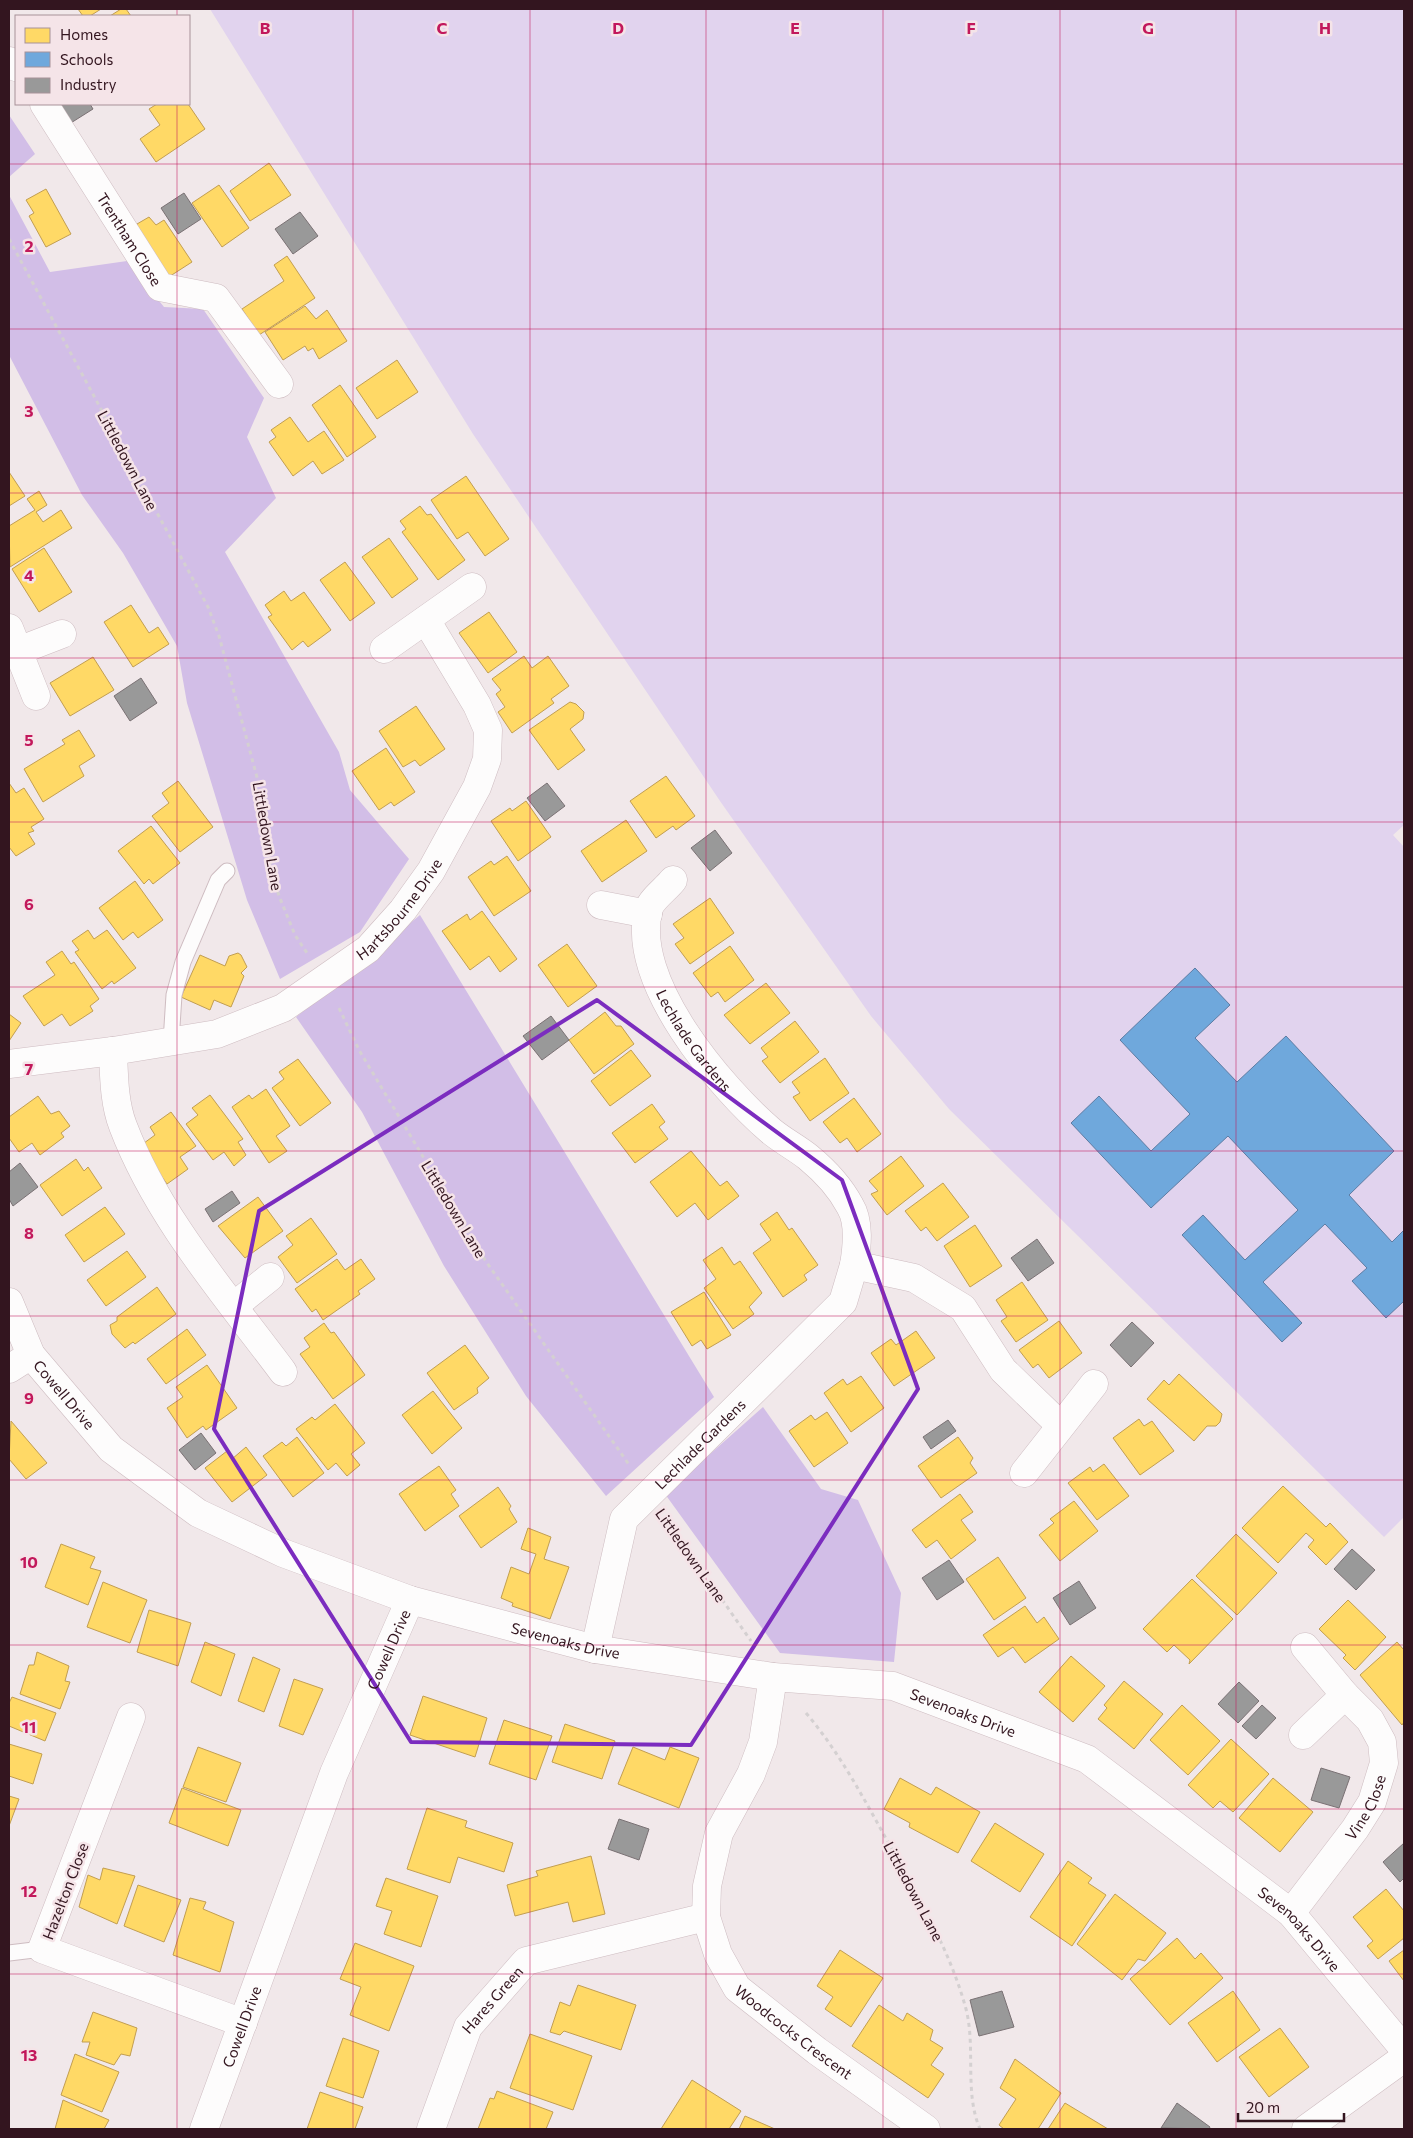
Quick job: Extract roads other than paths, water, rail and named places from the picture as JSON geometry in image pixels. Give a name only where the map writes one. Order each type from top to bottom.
[{"type":"street","name":"Trentham Close","points":[[45,105],[160,287],[216,298],[278,384]]},
{"type":"street","points":[[384,649],[472,587]]},
{"type":"street","name":"Hartsbourne Drive","points":[[9,1064],[113,1051],[217,1034],[283,1008],[368,949],[403,910],[431,871],[476,787],[487,759],[488,730],[477,705],[426,620]]},
{"type":"street","points":[[36,696],[13,639],[62,634]]},
{"type":"street","name":"Lechlade Gardens","points":[[595,1649],[624,1519],[843,1302],[854,1265],[858,1243],[852,1208],[836,1184],[808,1158],[772,1132],[722,1081],[685,1035],[662,995],[650,954],[645,928],[649,906],[674,880]]},
{"type":"street","points":[[601,906],[648,914]]},
{"type":"street","points":[[113,1051],[115,1092],[123,1126],[163,1210],[283,1372]]},
{"type":"street","points":[[854,1265],[914,1278],[963,1308],[1003,1370],[1060,1426]]},
{"type":"street","points":[[234,1306],[270,1277]]},
{"type":"street","name":"Cowell Drive","points":[[9,1302],[20,1362],[111,1449],[198,1513],[283,1553],[410,1600],[336,1766],[204,2129]]},
{"type":"street","points":[[1024,1473],[1094,1384]]},
{"type":"street","name":"Sevenoaks Drive","points":[[410,1600],[595,1649],[773,1677],[893,1686],[1087,1759],[1291,1913],[1404,2049]]},
{"type":"street","name":"Vine Close","points":[[1291,1913],[1372,1802],[1384,1763],[1382,1742],[1370,1720],[1345,1695],[1305,1647]]},
{"type":"street","name":"Woodcocks Crescent","points":[[773,1677],[763,1742],[751,1774],[719,1833],[707,1886],[706,1917],[718,1954],[737,1988],[817,2051],[926,2129]]},
{"type":"street","points":[[1303,1735],[1345,1695]]},
{"type":"street","name":"Hazelton Close","points":[[131,1717],[42,1949],[243,2022]]},
{"type":"street","name":"Hares Green","points":[[431,2129],[468,2027],[526,1962],[706,1917]]},
{"type":"street","points":[[1306,2129],[1404,2058]]},
{"type":"lane","points":[[171,1042],[174,995],[183,962],[218,880],[227,871]]},
{"type":"lane","points":[[9,1953],[42,1949]]}]
